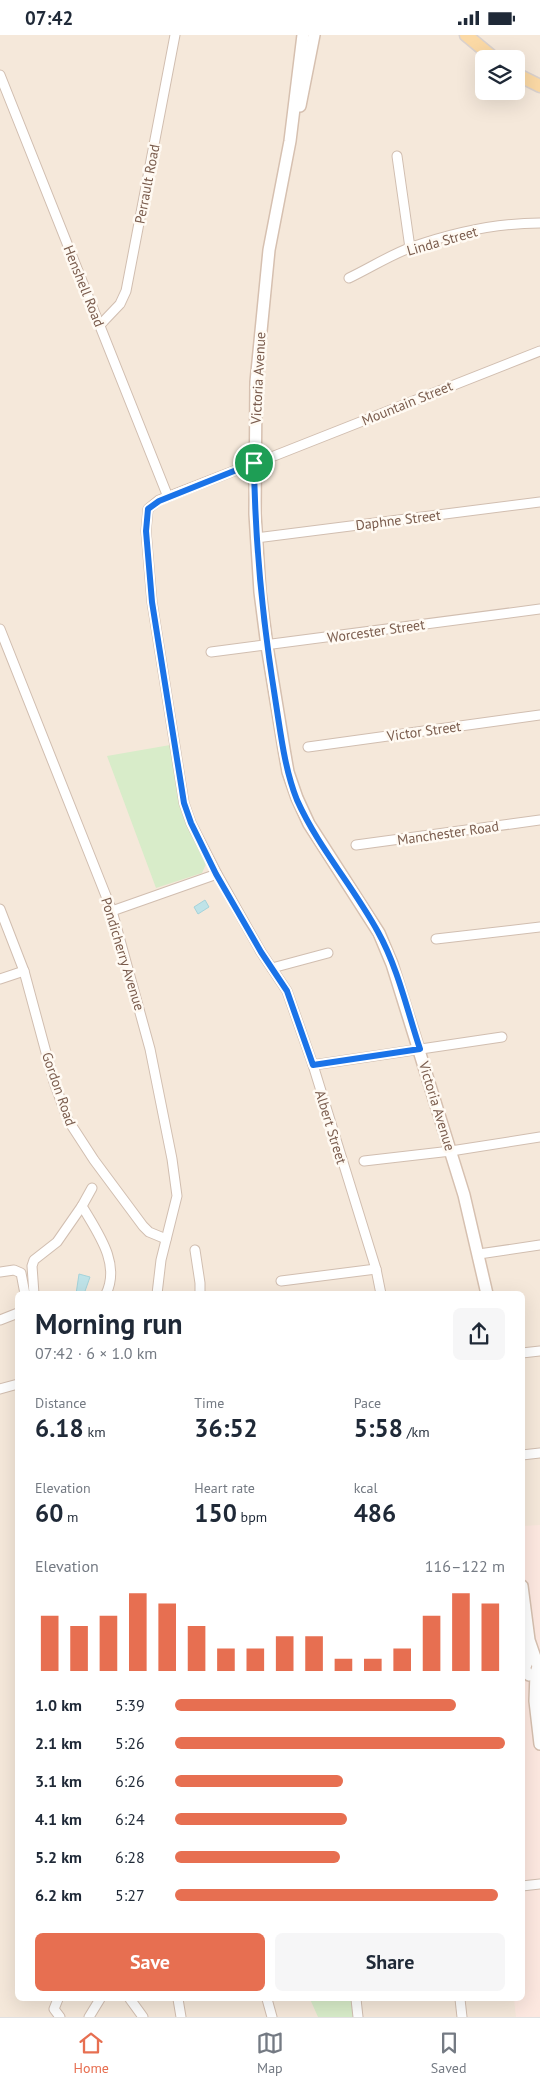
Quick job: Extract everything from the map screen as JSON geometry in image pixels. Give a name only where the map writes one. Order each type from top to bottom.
[{"type":"main road","points":[[466,35],[484,50]]},
{"type":"main road","points":[[525,78],[540,86]]},
{"type":"street","name":"Perrault Road","points":[[100,325],[120,304],[126,291],[175,35]]},
{"type":"street","name":"Victoria Avenue","points":[[303,35],[290,141],[276,202],[264,288],[256,382],[254,463],[256,538],[267,646],[284,749],[296,798],[309,824],[379,933],[392,965],[451,1151],[479,1254],[486,1291]]},
{"type":"street","name":"Victoria Avenue","points":[[290,141],[297,122],[314,35]]},
{"type":"street","name":"Henshell Road","points":[[0,75],[168,497]]},
{"type":"street","points":[[397,156],[410,248]]},
{"type":"street","name":"Linda Street","points":[[350,278],[410,248],[501,225],[540,223]]},
{"type":"street","name":"Mountain Street","points":[[274,456],[540,351]]},
{"type":"street","points":[[168,497],[254,463]]},
{"type":"street","name":"Albert Street","points":[[168,497],[155,503],[148,509],[146,531],[152,602],[184,803],[191,823],[216,874],[287,991],[313,1065],[381,1291]]},
{"type":"street","name":"Daphne Street","points":[[256,538],[540,502]]},
{"type":"street","name":"Worcester Street","points":[[212,652],[540,609]]},
{"type":"street","name":"Pondicherry Avenue","points":[[0,629],[112,911],[150,1049],[174,1169],[177,1196],[161,1260],[157,1291]]},
{"type":"street","name":"Victor Street","points":[[308,747],[540,715]]},
{"type":"street","name":"Manchester Road","points":[[356,845],[540,820]]},
{"type":"street","points":[[112,911],[216,874]]},
{"type":"street","name":"Gordon Road","points":[[0,909],[24,971],[54,1082],[68,1120],[94,1160],[143,1226],[150,1232],[166,1239]]},
{"type":"street","points":[[436,939],[540,927]]},
{"type":"street","points":[[272,968],[328,953]]},
{"type":"street","points":[[0,979],[24,971]]},
{"type":"street","points":[[313,1065],[502,1037]]},
{"type":"street","points":[[364,1161],[451,1151],[540,1137]]},
{"type":"street","points":[[34,1291],[33,1263],[56,1242],[82,1206],[92,1188]]},
{"type":"street","points":[[82,1206],[103,1242],[110,1261],[110,1284],[107,1291]]},
{"type":"street","points":[[479,1254],[540,1245]]},
{"type":"street","points":[[195,1250],[200,1291]]},
{"type":"street","points":[[281,1281],[376,1269]]},
{"type":"street","points":[[0,1272],[14,1270],[21,1273],[24,1291]]},
{"type":"street","points":[[0,1320],[15,1314]]},
{"type":"street","points":[[525,1353],[540,1351]]},
{"type":"street","points":[[0,1389],[15,1385]]},
{"type":"street","points":[[525,1455],[540,1453]]},
{"type":"street","points":[[525,1613],[540,1744]]},
{"type":"street","points":[[525,1886],[540,1884]]},
{"type":"street","points":[[57,2001],[54,2009],[60,2017]]},
{"type":"street","points":[[89,2017],[99,2001]]},
{"type":"street","points":[[131,2001],[143,2017]]},
{"type":"street","points":[[178,2001],[181,2017]]},
{"type":"street","points":[[268,2001],[272,2017]]},
{"type":"street","points":[[356,2001],[358,2017]]},
{"type":"street","points":[[460,2001],[462,2017]]},
{"type":"shaded area","points":[[0,35],[540,35],[540,2017],[0,2017]]},
{"type":"shaded area","points":[[540,1525],[540,2017],[516,2017],[514,2001],[525,2001],[525,1526]]},
{"type":"green space","points":[[170,745],[182,814],[206,864],[202,873],[156,888],[107,756]]},
{"type":"green space","points":[[311,2001],[351,2001],[353,2017],[318,2017]]},
{"type":"water","points":[[205,900],[209,907],[198,914],[194,907]]},
{"type":"water","points":[[79,1274],[90,1277],[85,1291],[76,1291]]},
{"type":"route","points":[[254,463],[254,514],[260,591],[288,772],[296,798],[309,824],[379,933],[400,986],[420,1049],[313,1065],[287,991],[281,979],[261,952],[216,874],[191,823],[184,803],[152,602],[146,518],[148,509],[152,504],[254,463]]}]
